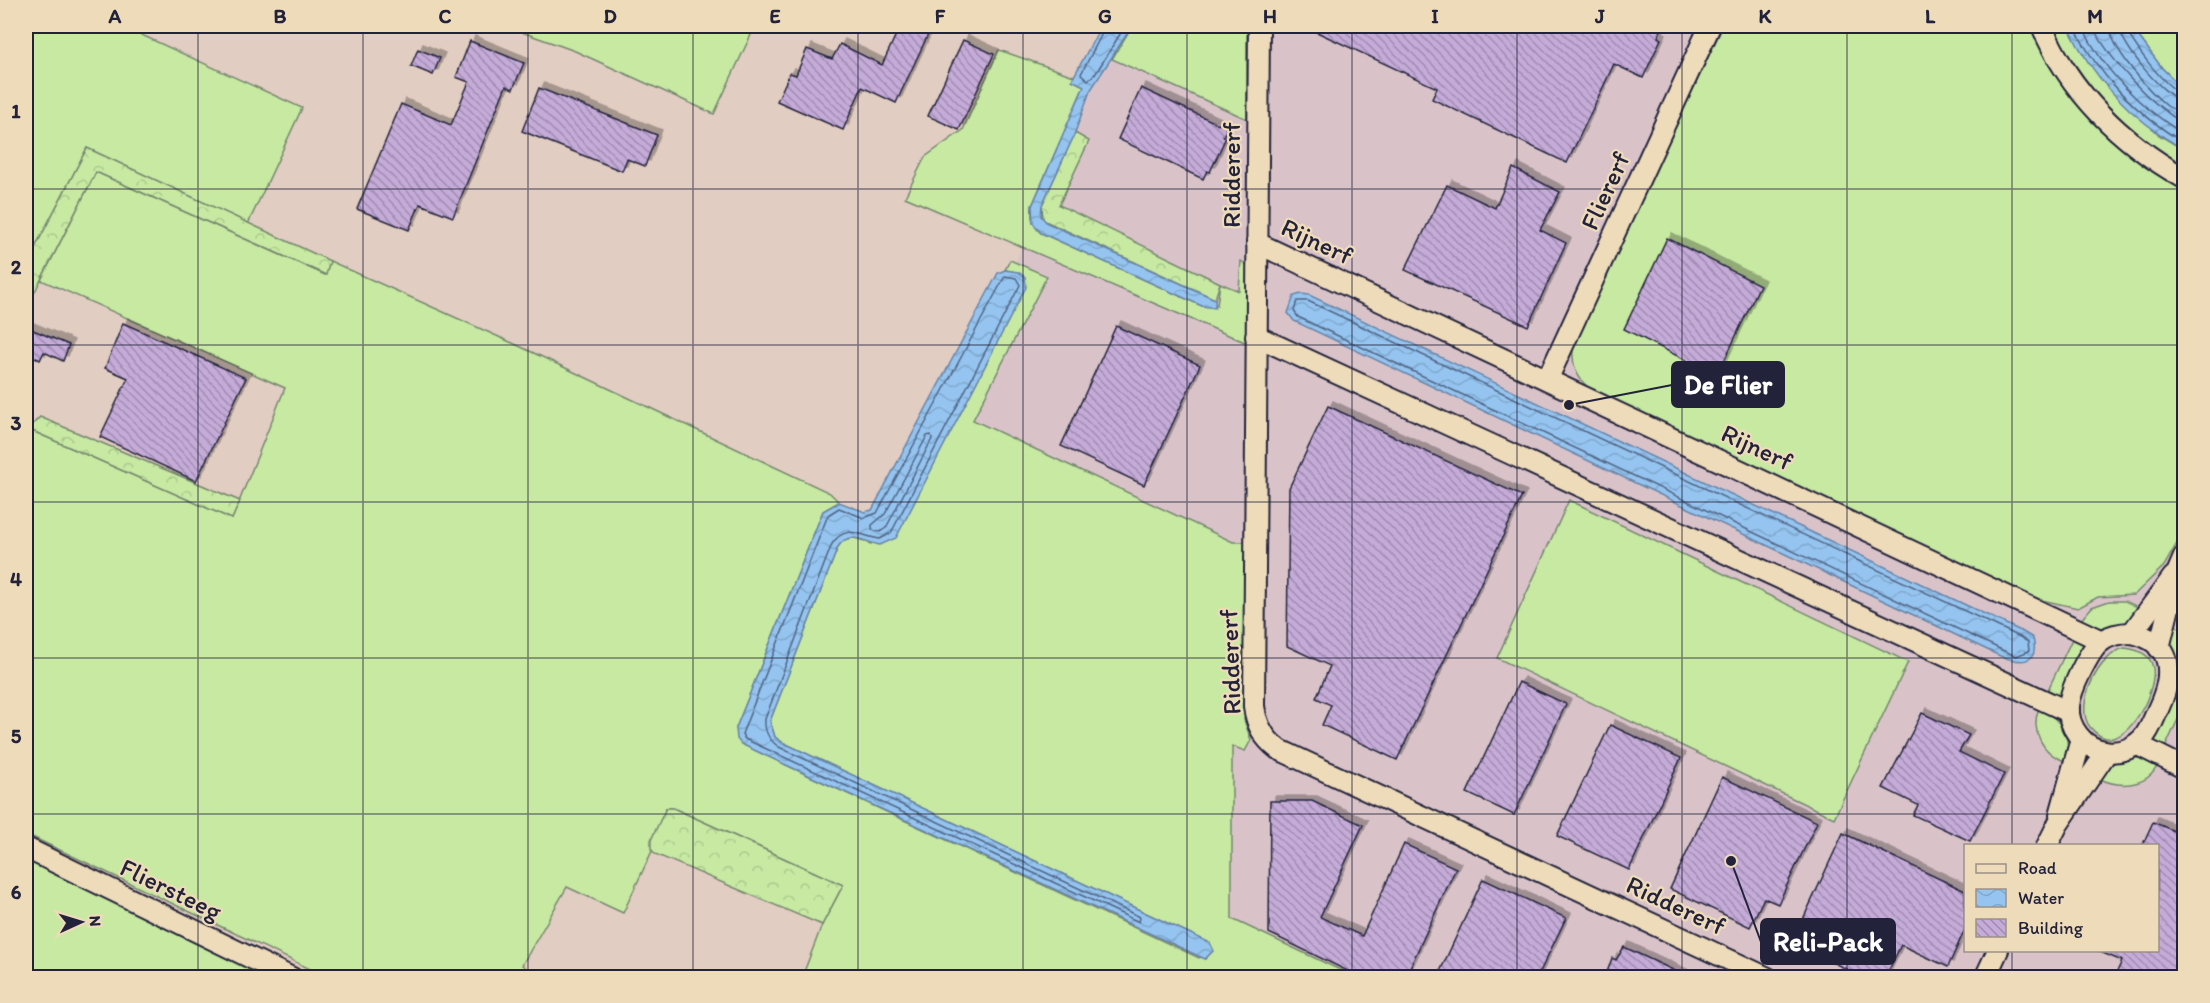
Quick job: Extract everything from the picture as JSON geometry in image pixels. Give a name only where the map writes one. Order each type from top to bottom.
[{"type":"street","name":"Riddererf","points":[[1259,26],[1254,706],[1257,722],[1266,738],[1278,749],[1768,978]]},
{"type":"street","name":"Fliererf","points":[[1548,378],[1710,26]]},
{"type":"street","points":[[2042,26],[2070,78],[2103,118],[2141,151],[2184,178]]},
{"type":"street","name":"Rijnerf","points":[[1257,243],[2102,640]]},
{"type":"street","points":[[1256,336],[2069,712]]},
{"type":"street","points":[[2132,633],[2181,564]]},
{"type":"street","points":[[2159,648],[2181,564]]},
{"type":"street","points":[[2132,633],[2151,640],[2159,648],[2177,676],[2167,689],[2148,731],[2136,744],[2123,750],[2107,752],[2090,747],[2081,739],[2073,729],[2069,712],[2071,695],[2091,653],[2102,640],[2118,634],[2132,633]]},
{"type":"street","points":[[2058,824],[2081,739]]},
{"type":"street","points":[[2136,744],[2184,768]]},
{"type":"street","points":[[2048,844],[2058,824],[2107,752]]},
{"type":"street","name":"Fliersteeg","points":[[26,848],[292,978]]},
{"type":"street","points":[[1985,978],[1998,952]]},
{"type":"shaded area","points":[[1105,26],[2085,26],[2184,135],[2184,977],[1262,977],[894,526],[1014,266],[1088,83]]},
{"type":"green space","points":[[26,26],[122,26],[302,108],[248,224],[87,148],[26,265]]},
{"type":"green space","points":[[505,26],[755,26],[714,114],[575,51]]},
{"type":"green space","points":[[1132,26],[1247,26],[1247,119],[1112,59]]},
{"type":"green space","points":[[1723,26],[2031,26],[2057,77],[2093,121],[2136,158],[2184,189],[2184,531],[2164,566],[2134,595],[2098,597],[2078,608],[2037,599],[1592,391],[1582,381],[1574,363],[1574,342]]},
{"type":"green space","points":[[2052,26],[2068,26],[2074,38],[2159,135],[2184,150],[2184,166],[2143,138],[2108,106],[2092,88],[2064,48]]},
{"type":"green space","points":[[2131,26],[2172,26],[2184,41],[2184,90],[2162,68]]},
{"type":"green space","points":[[999,50],[1074,76],[1072,80],[1084,86],[1032,206],[1033,221],[1038,230],[1202,306],[1217,305],[1220,283],[1239,291],[1241,261],[1247,265],[1247,343],[905,197],[925,157],[963,130]]},
{"type":"green space","points":[[1075,133],[1089,141],[1059,205],[1220,283],[1215,299],[1043,220],[1042,205]]},
{"type":"green space","points":[[87,148],[330,261],[326,275],[96,172],[26,306],[26,265]]},
{"type":"green space","points":[[96,172],[325,275],[330,261],[519,346],[830,493],[839,502],[823,511],[736,728],[741,744],[1199,958],[1213,949],[1210,943],[782,742],[775,737],[770,721],[838,547],[849,538],[871,544],[1012,271],[1005,270],[1010,260],[1047,276],[973,420],[1233,542],[1246,542],[1244,720],[1251,740],[1245,751],[1232,746],[1232,919],[1355,977],[802,977],[822,925],[843,885],[673,808],[666,808],[652,851],[623,913],[567,887],[522,965],[536,975],[534,977],[327,977],[26,834],[28,429],[232,519],[285,388],[41,280]]},
{"type":"green space","points":[[40,417],[240,501],[232,519],[28,429]]},
{"type":"green space","points":[[1569,500],[1908,662],[1834,818],[1497,658]]},
{"type":"green space","points":[[2109,601],[2125,601],[2140,608],[2128,621],[2113,628],[2097,627],[2080,621],[2092,607]]},
{"type":"green space","points":[[2173,625],[2184,630],[2184,672],[2172,650]]},
{"type":"green space","points":[[2073,637],[2087,642],[2061,701],[2045,696]]},
{"type":"green space","points":[[2125,648],[2145,655],[2150,661],[2153,668],[2152,685],[2145,704],[2135,720],[2122,733],[2107,738],[2099,735],[2090,727],[2085,706],[2087,694],[2098,669],[2116,652]]},
{"type":"green space","points":[[2178,684],[2184,685],[2184,706],[2164,750],[2151,740]]},
{"type":"green space","points":[[2039,708],[2053,717],[2063,729],[2067,744],[2065,761],[2050,753],[2040,740],[2036,724]]},
{"type":"green space","points":[[2140,758],[2158,764],[2147,778],[2140,782],[2123,784],[2098,778],[2116,762]]},
{"type":"green space","points":[[666,808],[673,808],[843,885],[822,925],[655,854],[651,849],[651,840]]},
{"type":"green space","points":[[26,859],[270,977],[36,978],[26,968]]},
{"type":"water","points":[[1101,26],[1132,26],[1090,91],[1073,138],[1042,205],[1041,216],[1047,223],[1215,299],[1215,308],[1202,306],[1041,233],[1033,223],[1032,206],[1084,86],[1072,80]]},
{"type":"water","points":[[2068,26],[2131,26],[2162,68],[2184,90],[2184,150],[2148,125],[2116,97],[2089,64]]},
{"type":"water","points":[[1005,270],[1018,272],[1025,277],[1026,287],[896,538],[880,545],[852,538],[842,542],[838,547],[770,721],[775,737],[782,742],[1210,943],[1213,951],[1205,959],[741,744],[737,739],[736,728],[823,511],[839,502],[865,512],[872,510],[998,273]]},
{"type":"water","points":[[1309,295],[2023,632],[2033,638],[2033,654],[2031,658],[2021,661],[2000,656],[1294,321],[1288,313],[1294,296]]},
{"type":"building","points":[[900,26],[932,26],[896,103],[862,87],[843,130],[777,101],[790,73],[796,75],[807,49],[832,59],[840,44],[882,65]]},
{"type":"building","points":[[1304,26],[1653,26],[1661,30],[1658,37],[1661,39],[1643,78],[1614,64],[1567,163],[1432,99],[1437,88]]},
{"type":"building","points":[[963,40],[994,54],[959,130],[928,116]]},
{"type":"building","points":[[470,41],[524,63],[513,89],[506,86],[453,217],[420,204],[409,230],[357,209],[401,104],[451,125],[469,82],[456,77]]},
{"type":"building","points":[[418,49],[440,58],[433,75],[411,66]]},
{"type":"building","points":[[539,88],[657,135],[645,166],[627,159],[622,171],[522,131]]},
{"type":"building","points":[[1141,88],[1227,128],[1223,136],[1226,137],[1210,172],[1207,171],[1203,179],[1118,139]]},
{"type":"building","points":[[1513,168],[1560,192],[1540,230],[1566,243],[1528,326],[1405,270],[1447,185],[1495,208]]},
{"type":"building","points":[[1667,238],[1760,285],[1717,376],[1624,329]]},
{"type":"building","points":[[123,323],[246,378],[196,481],[100,437],[128,378],[105,368]]},
{"type":"building","points":[[1116,326],[1200,365],[1144,485],[1061,446]]},
{"type":"building","points":[[26,327],[69,345],[63,361],[44,352],[40,360],[26,353]]},
{"type":"building","points":[[1328,406],[1522,496],[1397,760],[1322,725],[1331,705],[1316,698],[1330,666],[1287,646],[1289,488]]},
{"type":"building","points":[[1519,682],[1566,704],[1514,815],[1467,793]]},
{"type":"building","points":[[1922,713],[1969,735],[1959,752],[2004,774],[1970,841],[1913,815],[1918,805],[1883,788]]},
{"type":"building","points":[[1610,725],[1681,758],[1629,870],[1557,836]]},
{"type":"building","points":[[1722,777],[1817,822],[1778,904],[1764,898],[1750,927],[1670,889]]},
{"type":"building","points":[[1270,801],[1312,801],[1363,825],[1320,917],[1362,936],[1404,844],[1456,868],[1405,978],[1362,978],[1269,933]]},
{"type":"building","points":[[2184,809],[2184,978],[2114,978],[2122,961],[2100,952],[2159,952],[2159,844],[2143,844],[2153,822],[2174,831]]},
{"type":"building","points":[[1843,833],[1964,891],[1964,931],[1948,967],[1901,945],[1885,978],[1865,978],[1792,943]]},
{"type":"building","points":[[1483,879],[1566,918],[1537,978],[1437,978]]},
{"type":"building","points":[[1624,947],[1690,978],[1605,978],[1612,958],[1616,960]]},
{"type":"place","name":"De Flier","points":[[1569,405]]},
{"type":"place","name":"Reli-Pack","points":[[1731,861]]}]
